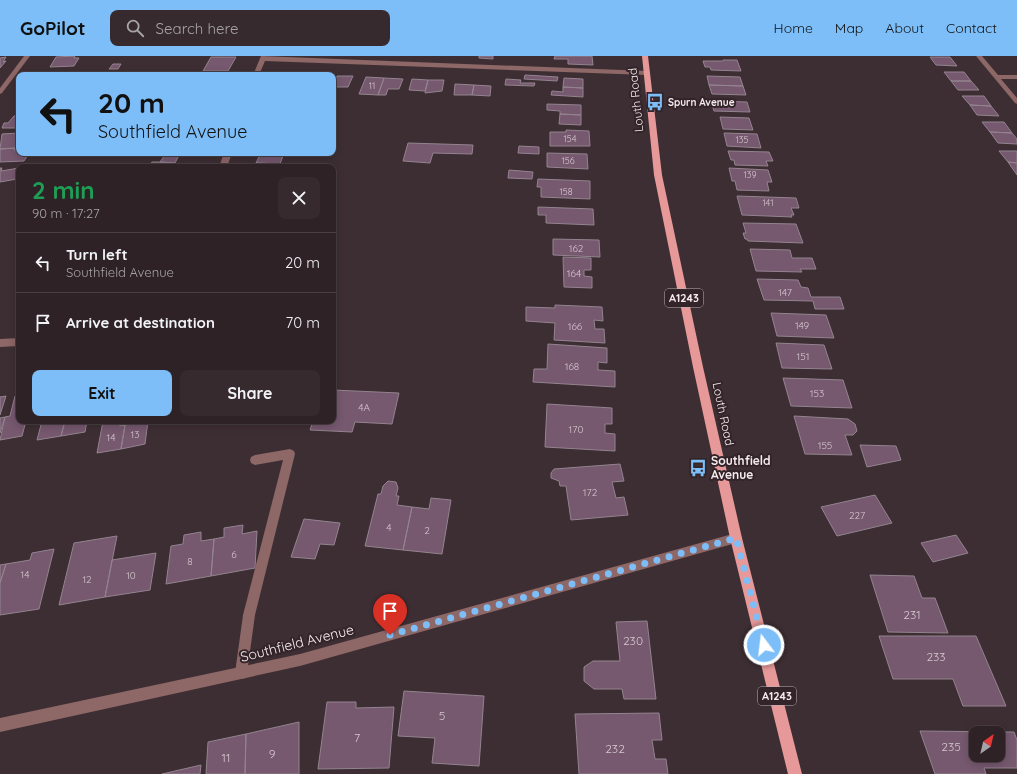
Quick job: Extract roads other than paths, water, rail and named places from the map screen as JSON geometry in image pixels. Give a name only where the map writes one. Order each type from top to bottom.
[{"type":"main road","name":"Louth Road","points":[[645,56],[658,175],[736,538],[795,774]]},
{"type":"street","points":[[0,92],[27,56]]},
{"type":"street","points":[[979,56],[1017,102]]},
{"type":"street","points":[[257,72],[263,57],[647,73]]},
{"type":"street","points":[[997,77],[1017,76]]},
{"type":"street","points":[[0,343],[16,342]]},
{"type":"street","points":[[241,673],[249,616],[290,454],[255,460]]},
{"type":"street","name":"Southfield Avenue","points":[[0,725],[300,660],[736,538]]},
{"type":"place","name":"Spurn Avenue","points":[[655,102]]},
{"type":"place","name":"Southfield Avenue","points":[[698,468]]}]
